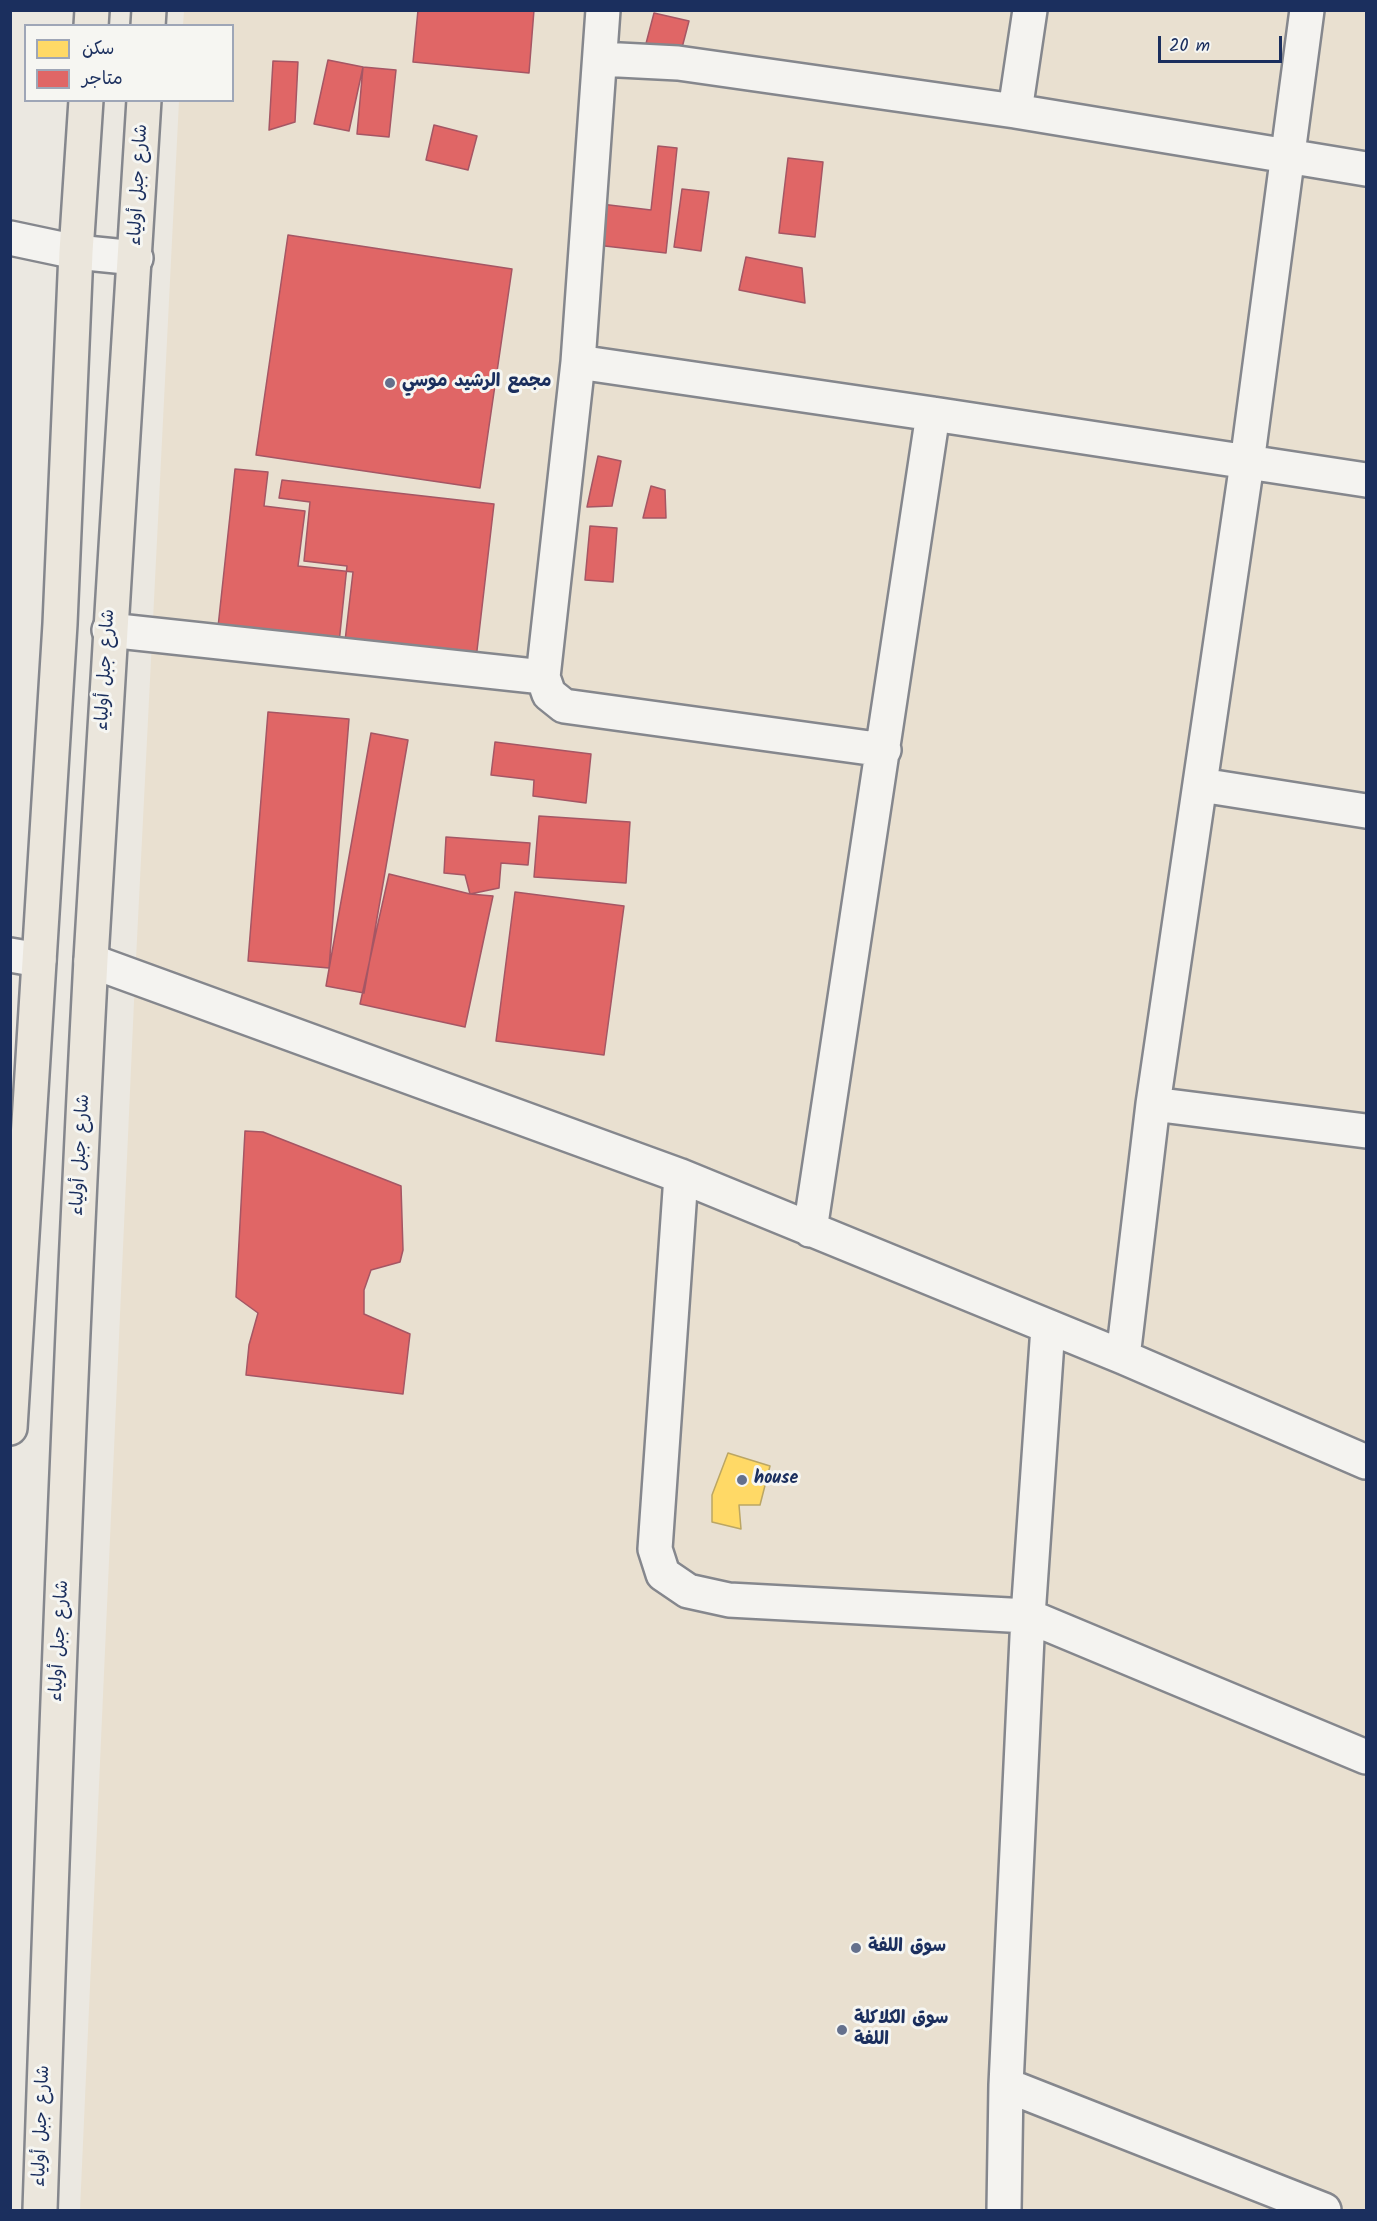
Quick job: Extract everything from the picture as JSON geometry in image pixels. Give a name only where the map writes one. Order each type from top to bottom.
[{"type":"main road","points":[[10,1428],[25,958],[60,624],[76,252],[86,102]]},
{"type":"main road","name":"شارع جبل أولياء","points":[[40,2211],[57,1726],[91,961],[109,630],[144,102]]},
{"type":"street","points":[[603,10],[578,362],[543,677],[549,694],[564,706],[884,750]]},
{"type":"street","points":[[1015,111],[1030,10]]},
{"type":"street","points":[[1123,1358],[1153,1104],[1247,463],[1307,10]]},
{"type":"street","points":[[600,59],[678,63],[1015,111],[1366,169]]},
{"type":"street","points":[[10,237],[76,252],[135,258]]},
{"type":"street","points":[[578,362],[1366,480]]},
{"type":"street","points":[[810,1230],[933,414]]},
{"type":"street","points":[[109,630],[543,677]]},
{"type":"street","points":[[1201,785],[1366,811]]},
{"type":"street","points":[[91,961],[681,1176],[1123,1358],[1366,1462]]},
{"type":"street","points":[[1153,1104],[1366,1131]]},
{"type":"street","points":[[681,1176],[656,1549],[663,1574],[688,1591],[729,1600],[1028,1616],[1366,1757]]},
{"type":"street","points":[[1004,2211],[1006,2085],[1028,1616],[1048,1327]]},
{"type":"street","points":[[1006,2085],[1324,2211]]},
{"type":"shaded area","points":[[184,11],[1366,11],[1366,2210],[80,2210],[135,979],[179,102],[234,102],[234,24],[183,24]]},
{"type":"building: سكن","name":"house","points":[[728,1453],[770,1466],[760,1505],[739,1505],[741,1529],[712,1522],[712,1495]]},
{"type":"building: متاجر","points":[[418,10],[534,10],[529,73],[413,62]]},
{"type":"building: متاجر","points":[[654,13],[689,21],[678,63],[643,55]]},
{"type":"building: متاجر","points":[[328,60],[363,67],[349,131],[314,124]]},
{"type":"building: متاجر","points":[[273,61],[298,62],[295,122],[269,130]]},
{"type":"building: متاجر","points":[[363,67],[396,70],[389,137],[357,134]]},
{"type":"building: متاجر","points":[[434,125],[477,136],[468,170],[426,160]]},
{"type":"building: متاجر","points":[[658,146],[677,148],[666,253],[596,245],[601,204],[651,210]]},
{"type":"building: متاجر","points":[[788,158],[823,162],[815,237],[779,233]]},
{"type":"building: متاجر","points":[[682,189],[709,192],[701,251],[674,247]]},
{"type":"building: متاجر","points":[[288,235],[512,269],[480,488],[256,455]]},
{"type":"building: متاجر","points":[[746,257],[802,268],[805,303],[739,290]]},
{"type":"building: متاجر","points":[[598,456],[621,461],[612,506],[587,507]]},
{"type":"building: متاجر","points":[[235,469],[268,472],[264,506],[305,511],[298,566],[353,572],[345,641],[218,627]]},
{"type":"building: متاجر","points":[[282,480],[494,504],[476,659],[339,643],[347,566],[304,561],[310,502],[279,498]]},
{"type":"building: متاجر","points":[[651,486],[665,490],[666,518],[643,518]]},
{"type":"building: متاجر","points":[[590,526],[617,528],[613,582],[585,580]]},
{"type":"building: متاجر","points":[[268,712],[349,719],[329,968],[248,961]]},
{"type":"building: متاجر","points":[[371,733],[408,740],[364,993],[326,986]]},
{"type":"building: متاجر","points":[[495,742],[591,754],[586,803],[533,796],[534,780],[491,775]]},
{"type":"building: متاجر","points":[[539,816],[630,822],[626,883],[534,877]]},
{"type":"building: متاجر","points":[[446,837],[530,843],[528,865],[501,863],[499,888],[470,894],[465,875],[444,873]]},
{"type":"building: متاجر","points":[[389,874],[470,894],[493,896],[465,1027],[360,1004]]},
{"type":"building: متاجر","points":[[515,892],[624,906],[604,1055],[496,1041]]},
{"type":"building: متاجر","points":[[245,1131],[263,1132],[401,1186],[403,1250],[400,1262],[371,1270],[364,1290],[364,1314],[410,1334],[403,1394],[246,1375],[249,1345],[258,1313],[236,1297]]},
{"type":"place","name":"مجمع الرشيد موسي","points":[[390,383]]},
{"type":"place","name":"house","points":[[742,1480]]},
{"type":"place","name":"سوق اللفة","points":[[856,1948]]},
{"type":"place","name":"سوق الكلاكلة اللفة","points":[[842,2030]]}]
